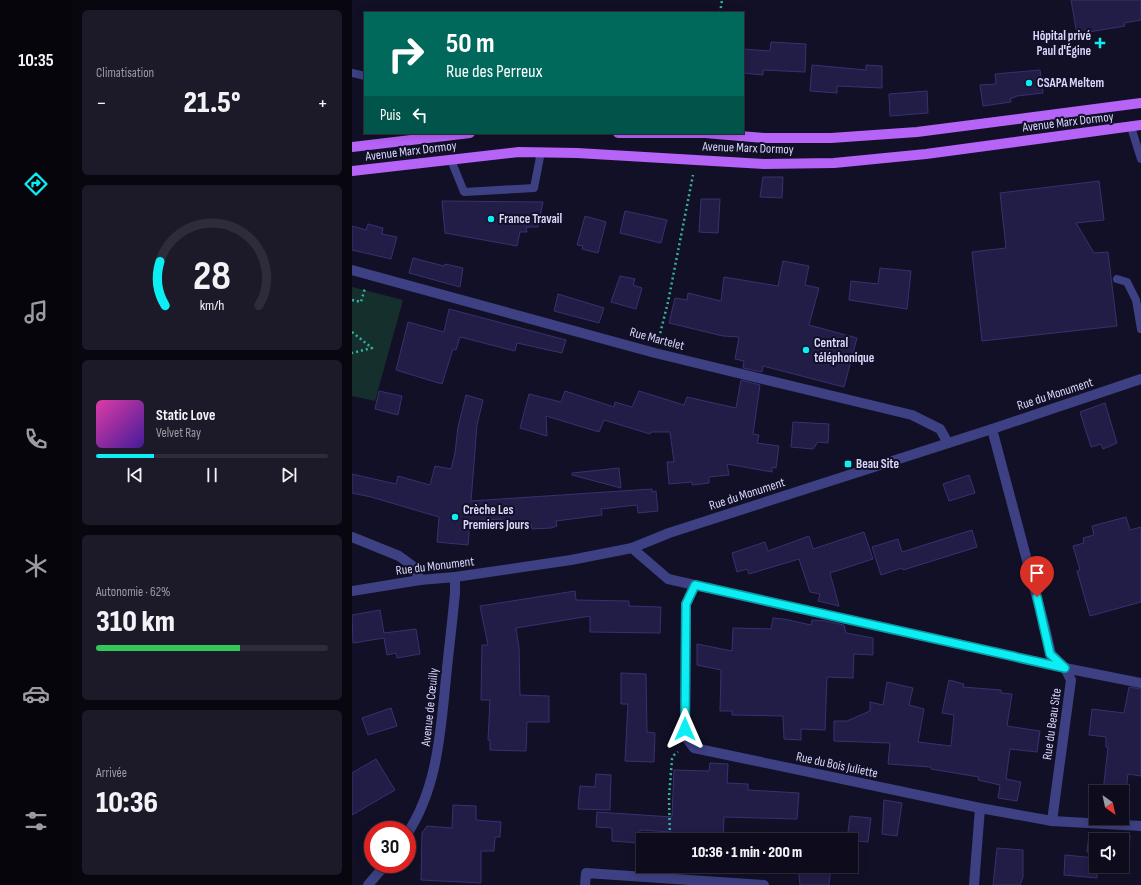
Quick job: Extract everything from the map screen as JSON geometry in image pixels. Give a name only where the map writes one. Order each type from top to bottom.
[{"type":"main road","name":"Avenue Marx Dormoy","points":[[717,134],[764,138],[831,138],[917,132],[1141,103]]},
{"type":"main road","name":"Avenue Marx Dormoy","points":[[352,171],[519,152],[764,164],[834,163],[926,154],[1136,126]]},
{"type":"main road","name":"Avenue Marx Dormoy","points":[[352,147],[462,134]]},
{"type":"street","name":"Rue Martelet","points":[[352,270],[655,353],[912,415],[940,429],[948,443]]},
{"type":"street","name":"Rue du Monument","points":[[352,592],[420,580],[455,577],[571,560],[632,548],[669,533],[992,429],[1141,379]]},
{"type":"street","points":[[992,429],[1045,628],[1050,654],[1065,668]]},
{"type":"street","points":[[352,537],[399,556],[414,567],[420,580]]},
{"type":"street","points":[[632,548],[668,579],[1065,668],[1141,682]]},
{"type":"street","name":"Avenue de Cœuilly","points":[[415,821],[429,788],[440,739],[455,593],[455,577]]},
{"type":"street","name":"Rue du Bois Juliette","points":[[695,585],[686,604],[685,721],[688,740],[694,748],[980,808],[1052,821],[1141,826]]},
{"type":"street","name":"Rue du Beau Site","points":[[1052,821],[1071,680],[1065,668]]},
{"type":"street","points":[[974,885],[980,808]]},
{"type":"street","points":[[368,885],[378,873]]},
{"type":"street","points":[[585,885],[586,873],[671,877],[764,885]]},
{"type":"lane","points":[[352,73],[364,76]]},
{"type":"lane","points":[[1136,126],[1141,159]]},
{"type":"lane","points":[[451,160],[464,192],[534,188],[540,152]]},
{"type":"lane","points":[[1117,279],[1127,282],[1136,300],[1141,329]]},
{"type":"path","points":[[720,12],[722,0]]},
{"type":"path","points":[[658,344],[668,302],[694,170]]},
{"type":"path","points":[[352,300],[361,302],[365,288]]},
{"type":"path","points":[[352,332],[372,348],[352,353]]},
{"type":"path","points":[[670,833],[670,782],[674,755],[678,752]]},
{"type":"green space","points":[[352,287],[403,300],[375,401],[352,396]]},
{"type":"building","points":[[1071,0],[1141,0],[1141,20],[1124,23],[1125,26],[1077,34]]},
{"type":"building","points":[[771,42],[806,44],[805,72],[763,70],[763,75],[744,73],[744,49],[770,51]]},
{"type":"building","points":[[812,65],[866,70],[866,65],[882,66],[882,88],[837,86],[837,93],[810,91]]},
{"type":"building","points":[[1040,70],[1043,93],[1017,96],[1010,99],[1011,102],[983,106],[980,85],[996,84],[995,74]]},
{"type":"building","points":[[927,91],[928,113],[890,116],[889,94]]},
{"type":"building","points":[[763,177],[783,177],[782,198],[760,197]]},
{"type":"building","points":[[1099,181],[1104,220],[1076,223],[1094,253],[1108,252],[1117,326],[982,341],[972,252],[1006,248],[1000,193]]},
{"type":"building","points":[[701,199],[720,199],[718,233],[699,232]]},
{"type":"building","name":"France Travail","points":[[442,201],[543,202],[538,227],[526,227],[527,232],[520,232],[517,246],[445,233]]},
{"type":"building","points":[[625,211],[667,220],[661,243],[620,233]]},
{"type":"building","points":[[585,216],[606,222],[598,253],[582,249],[583,246],[577,245]]},
{"type":"building","points":[[368,224],[383,228],[382,234],[397,237],[391,259],[352,250],[352,226],[366,230]]},
{"type":"building","points":[[413,258],[444,266],[445,264],[463,268],[460,287],[409,273]]},
{"type":"building","points":[[783,261],[809,266],[805,285],[819,288],[809,325],[857,338],[844,387],[763,366],[762,372],[743,368],[744,361],[735,359],[739,337],[723,336],[669,323],[675,298],[687,300],[688,293],[721,301],[724,277],[778,286]]},
{"type":"building","points":[[880,268],[911,271],[907,309],[849,300],[851,281],[878,284]]},
{"type":"building","points":[[620,276],[635,279],[633,285],[642,288],[636,309],[611,302]]},
{"type":"building","points":[[558,294],[604,308],[599,323],[554,311]]},
{"type":"building","points":[[449,309],[566,340],[562,353],[517,343],[515,351],[460,337],[456,350],[453,349],[442,384],[396,370],[408,322],[444,332]]},
{"type":"building","points":[[741,380],[760,385],[753,434],[759,435],[757,443],[779,446],[776,468],[772,467],[772,472],[727,464],[729,475],[709,477],[709,483],[692,485],[692,482],[669,484],[667,462],[674,462],[670,432],[651,432],[650,434],[604,420],[599,432],[546,416],[547,436],[520,428],[529,394],[561,402],[565,391],[614,407],[615,402],[632,407],[639,391],[684,405],[687,397],[736,408]]},
{"type":"building","points":[[379,391],[402,396],[398,415],[375,409]]},
{"type":"building","points":[[466,395],[483,400],[477,425],[471,501],[652,489],[652,492],[656,491],[658,511],[638,513],[637,505],[601,509],[602,515],[556,521],[557,526],[551,528],[532,529],[531,524],[502,527],[501,519],[470,521],[468,545],[437,542],[439,517],[352,493],[352,474],[396,484],[398,476],[430,485],[435,466],[451,469],[455,453],[458,427]]},
{"type":"building","points":[[1105,403],[1117,443],[1103,449],[1101,444],[1091,447],[1080,412]]},
{"type":"building","points":[[793,422],[829,424],[828,443],[818,442],[813,449],[791,447]]},
{"type":"building","points":[[619,468],[621,488],[572,475],[572,473]]},
{"type":"building","points":[[969,475],[975,493],[949,501],[943,484]]},
{"type":"building","points":[[1126,517],[1130,530],[1141,527],[1141,602],[1090,616],[1077,571],[1080,570],[1073,546],[1084,543],[1083,538],[1094,535],[1092,526]]},
{"type":"building","points":[[972,530],[977,547],[903,570],[902,568],[881,575],[872,547],[898,539],[902,552]]},
{"type":"building","points":[[864,532],[873,559],[830,573],[839,606],[818,601],[820,594],[810,592],[799,559],[749,574],[747,569],[737,572],[732,553],[765,542],[768,551],[809,536],[813,549]]},
{"type":"building","points":[[575,591],[576,600],[629,601],[629,606],[661,607],[660,633],[590,632],[590,616],[516,628],[519,648],[520,695],[549,696],[549,722],[527,722],[526,751],[490,750],[490,740],[488,740],[490,700],[481,700],[482,645],[488,645],[480,606]]},
{"type":"building","points":[[380,610],[384,633],[416,629],[420,654],[397,658],[396,653],[387,655],[384,638],[353,643],[352,615]]},
{"type":"building","points":[[773,618],[811,625],[812,620],[826,621],[844,625],[846,633],[873,638],[873,655],[854,654],[853,678],[827,677],[825,730],[801,729],[801,740],[784,739],[783,716],[732,715],[732,711],[720,711],[721,670],[697,665],[697,644],[732,651],[733,628],[771,629]]},
{"type":"building","points":[[621,673],[646,674],[647,732],[655,733],[654,762],[625,761],[628,704],[621,704]]},
{"type":"building","points":[[949,680],[964,684],[963,687],[1001,690],[1001,693],[1012,694],[1007,726],[1040,731],[1037,752],[1010,749],[1006,779],[1021,782],[1017,801],[998,798],[1000,785],[978,780],[979,777],[931,769],[931,767],[888,764],[890,743],[834,741],[834,721],[847,721],[870,711],[870,702],[883,705],[887,682],[913,688],[909,705],[924,709],[918,742],[951,746],[954,715],[942,713]]},
{"type":"building","points":[[1129,687],[1141,689],[1141,776],[1128,774],[1127,785],[1104,785],[1108,747],[1106,747],[1106,737],[1089,735],[1092,709],[1124,713]]},
{"type":"building","points":[[391,708],[397,726],[368,735],[362,718]]},
{"type":"building","points":[[376,759],[395,790],[352,815],[352,773]]},
{"type":"building","points":[[710,763],[728,764],[727,783],[748,784],[748,790],[799,793],[797,819],[724,817],[723,833],[672,833],[640,830],[640,833],[636,833],[636,843],[612,841],[612,828],[596,827],[597,812],[672,817],[674,770],[709,771]]},
{"type":"building","points":[[596,774],[611,775],[610,810],[578,809],[580,786],[595,787]]},
{"type":"building","points":[[884,800],[902,803],[897,836],[882,834]]},
{"type":"building","points":[[453,805],[476,806],[476,820],[501,822],[500,837],[495,837],[494,851],[481,851],[481,883],[421,880],[422,833],[427,826],[452,828]]},
{"type":"building","points":[[850,816],[871,818],[868,842],[858,841],[858,833],[848,833]]},
{"type":"building","points":[[1089,834],[1089,852],[1087,852]]},
{"type":"building","points":[[997,848],[1023,850],[1023,877],[1020,885],[993,885]]},
{"type":"building","points":[[1065,855],[1089,857],[1089,873],[1097,873],[1097,878],[1064,875]]},
{"type":"building","points":[[799,873],[830,873],[829,885],[800,885]]},
{"type":"place","name":"Hôpital privé Paul d'Égine","points":[[1100,43]]},
{"type":"place","name":"CSAPA Meltem","points":[[1029,83]]},
{"type":"place","name":"France Travail","points":[[491,219]]},
{"type":"place","name":"Central téléphonique","points":[[806,350]]},
{"type":"place","name":"Beau Site","points":[[848,464]]},
{"type":"place","name":"Crèche Les Premiers Jours","points":[[455,517]]},
{"type":"route","points":[[685,729],[686,604],[695,585],[1065,668],[1050,654],[1037,597]]}]
